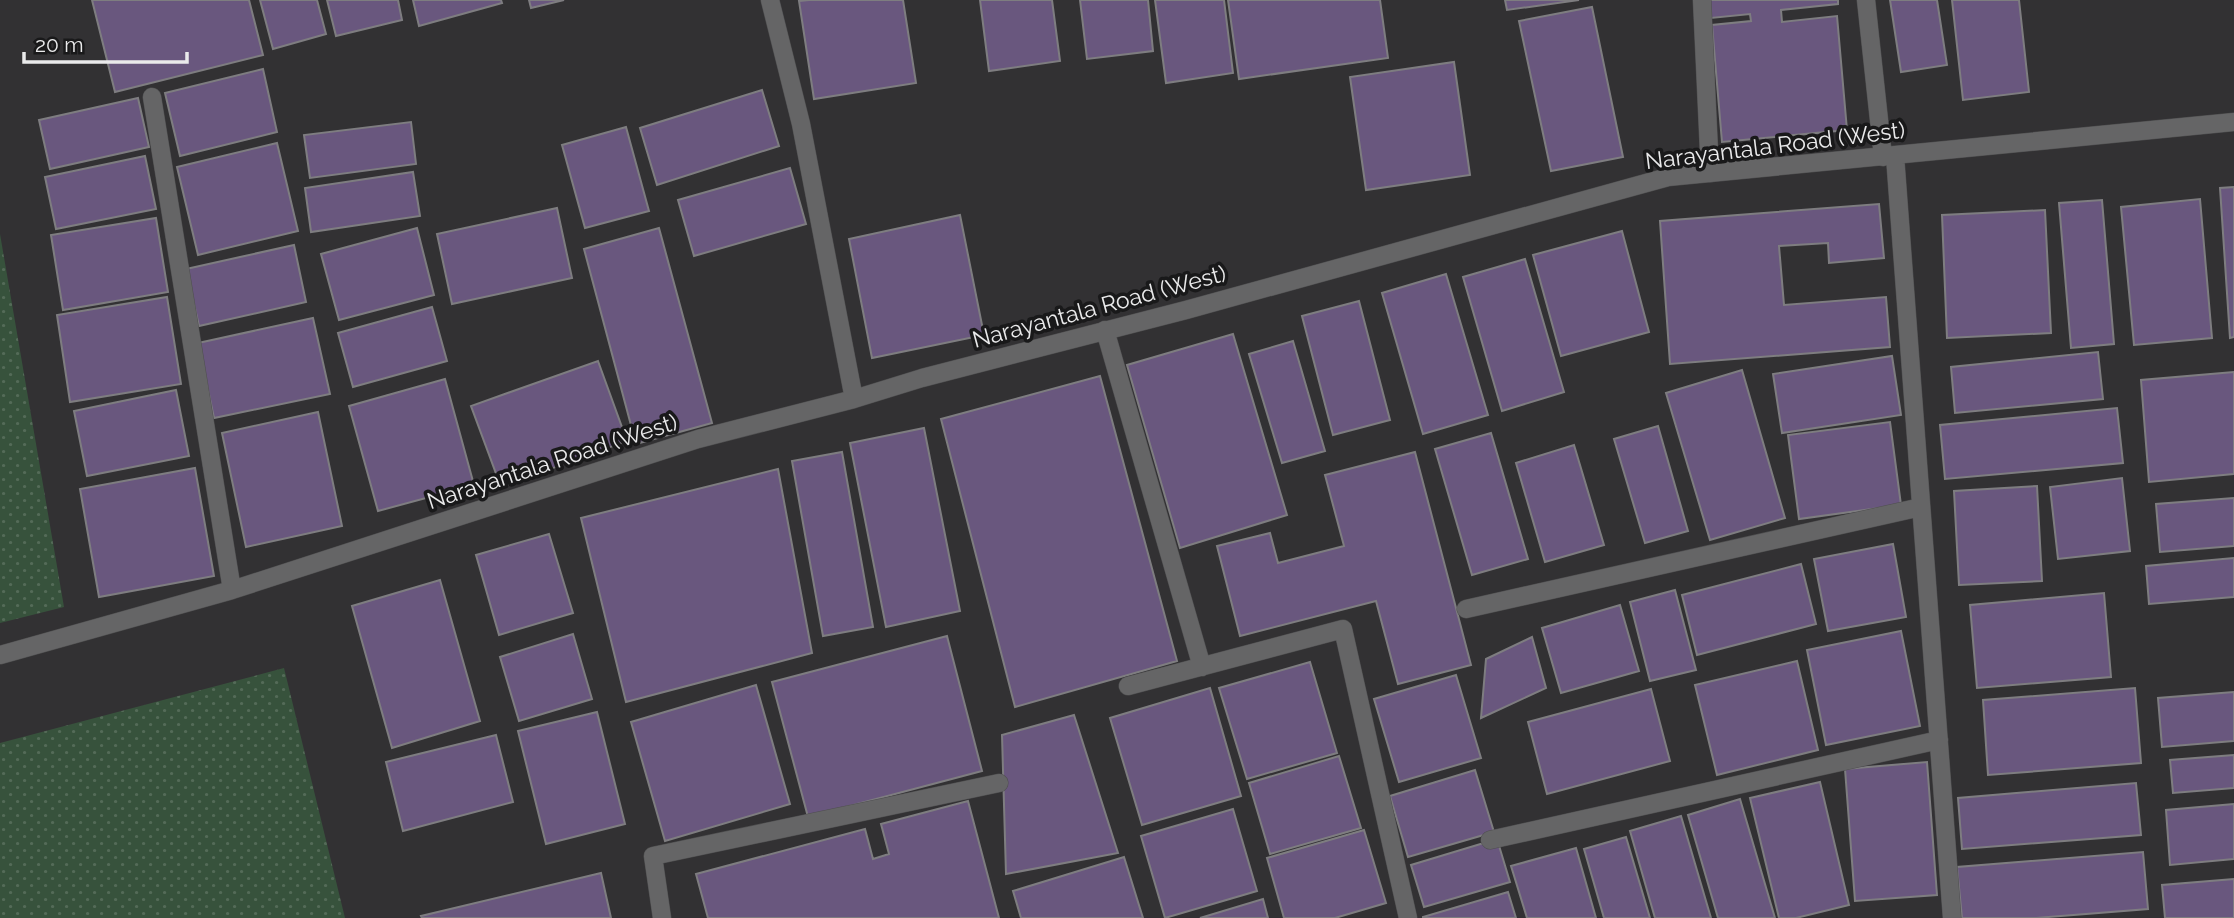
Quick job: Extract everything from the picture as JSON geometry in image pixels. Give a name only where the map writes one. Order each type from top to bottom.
[{"type":"street","points":[[770,0],[802,124],[854,400]]},
{"type":"street","points":[[1702,0],[1710,173]]},
{"type":"street","points":[[1866,0],[1889,157],[1921,507],[1952,918]]},
{"type":"street","points":[[152,97],[232,590]]},
{"type":"street","name":"Narayantala Road (West)","points":[[0,655],[232,590],[698,439],[854,400],[922,377],[1668,177],[2234,122]]},
{"type":"street","points":[[1105,330],[1202,667]]},
{"type":"street","points":[[1466,609],[1921,507]]},
{"type":"street","points":[[1128,686],[1343,629],[1408,918]]},
{"type":"street","points":[[1490,840],[1939,740]]},
{"type":"street","points":[[662,918],[653,856],[999,783]]},
{"type":"green space","points":[[0,234],[64,607],[0,623]]},
{"type":"green space","points":[[284,668],[345,918],[0,918],[0,743]]},
{"type":"building","points":[[92,0],[249,0],[263,55],[115,92]]},
{"type":"building","points":[[260,0],[317,0],[326,34],[273,49]]},
{"type":"building","points":[[327,0],[398,0],[402,20],[336,36]]},
{"type":"building","points":[[413,0],[501,0],[502,3],[419,26]]},
{"type":"building","points":[[529,0],[564,0],[531,8]]},
{"type":"building","points":[[903,0],[916,83],[814,99],[799,1]]},
{"type":"building","points":[[980,0],[1052,0],[1060,61],[989,71]]},
{"type":"building","points":[[1080,0],[1148,0],[1153,51],[1087,59]]},
{"type":"building","points":[[1155,0],[1224,0],[1233,73],[1166,83]]},
{"type":"building","points":[[1228,0],[1380,0],[1388,58],[1239,79]]},
{"type":"building","points":[[1505,0],[1579,0],[1507,10]]},
{"type":"building","points":[[1709,0],[1838,0],[1838,4],[1781,10],[1782,22],[1837,16],[1847,130],[1722,142],[1712,25],[1751,21],[1750,14],[1711,18]]},
{"type":"building","points":[[1890,0],[1937,0],[1947,65],[1901,72]]},
{"type":"building","points":[[1952,0],[2019,0],[2029,92],[1963,100]]},
{"type":"building","points":[[1592,7],[1623,157],[1551,171],[1519,21]]},
{"type":"building","points":[[1454,62],[1470,175],[1366,190],[1350,77]]},
{"type":"building","points":[[263,69],[277,132],[180,156],[165,93]]},
{"type":"building","points":[[762,90],[779,146],[657,185],[640,128]]},
{"type":"building","points":[[138,98],[149,147],[50,169],[39,120]]},
{"type":"building","points":[[411,122],[416,164],[310,178],[304,135]]},
{"type":"building","points":[[626,127],[649,211],[585,228],[562,145]]},
{"type":"building","points":[[277,143],[298,231],[198,255],[177,167]]},
{"type":"building","points":[[145,156],[156,209],[56,229],[45,177]]},
{"type":"building","points":[[790,168],[806,224],[694,256],[678,200]]},
{"type":"building","points":[[413,172],[420,216],[311,232],[305,188]]},
{"type":"building","points":[[2234,187],[2234,337],[2230,338],[2220,188]]},
{"type":"building","points":[[2200,199],[2212,338],[2134,345],[2121,207]]},
{"type":"building","points":[[2102,200],[2114,344],[2071,348],[2059,203]]},
{"type":"building","points":[[1879,204],[1884,258],[1829,263],[1828,243],[1779,246],[1784,305],[1886,297],[1890,347],[1670,364],[1660,221]]},
{"type":"building","points":[[557,208],[572,278],[452,304],[437,234]]},
{"type":"building","points":[[2045,210],[2051,333],[1947,338],[1942,215]]},
{"type":"building","points":[[960,215],[984,335],[872,358],[849,239]]},
{"type":"building","points":[[156,218],[168,292],[63,310],[51,235]]},
{"type":"building","points":[[417,228],[434,295],[339,320],[321,254]]},
{"type":"building","points":[[659,228],[712,423],[636,444],[584,249]]},
{"type":"building","points":[[1622,231],[1649,332],[1561,356],[1533,255]]},
{"type":"building","points":[[294,245],[306,302],[199,326],[186,269]]},
{"type":"building","points":[[1525,259],[1564,392],[1502,411],[1463,277]]},
{"type":"building","points":[[1446,274],[1488,415],[1423,434],[1382,293]]},
{"type":"building","points":[[167,297],[181,384],[70,402],[57,315]]},
{"type":"building","points":[[1359,301],[1390,420],[1333,435],[1302,316]]},
{"type":"building","points":[[432,307],[447,361],[353,387],[338,333]]},
{"type":"building","points":[[313,318],[330,394],[214,418],[198,343]]},
{"type":"building","points":[[1233,334],[1287,515],[1180,548],[1127,365]]},
{"type":"building","points":[[1293,341],[1325,451],[1282,463],[1249,354]]},
{"type":"building","points":[[2098,352],[2103,399],[1955,413],[1951,367]]},
{"type":"building","points":[[1892,356],[1901,415],[1782,433],[1773,374]]},
{"type":"building","points":[[598,361],[627,441],[501,487],[471,406]]},
{"type":"building","points":[[1742,370],[1785,518],[1710,540],[1666,393]]},
{"type":"building","points":[[2234,372],[2234,474],[2149,482],[2141,380]]},
{"type":"building","points":[[1100,376],[1177,661],[1015,707],[941,419]]},
{"type":"building","points":[[445,379],[474,485],[378,511],[349,406]]},
{"type":"building","points":[[176,390],[189,456],[87,476],[74,411]]},
{"type":"building","points":[[2117,408],[2123,463],[1945,479],[1940,425]]},
{"type":"building","points":[[318,412],[342,526],[246,547],[222,433]]},
{"type":"building","points":[[1890,422],[1901,505],[1799,519],[1788,435]]},
{"type":"building","points":[[1658,426],[1688,531],[1645,543],[1614,439]]},
{"type":"building","points":[[924,428],[960,611],[886,627],[850,443]]},
{"type":"building","points":[[1491,433],[1528,559],[1472,575],[1435,449]]},
{"type":"building","points":[[1574,445],[1604,545],[1545,562],[1516,463]]},
{"type":"building","points":[[842,452],[873,627],[823,636],[792,461]]},
{"type":"building","points":[[1415,452],[1471,665],[1398,684],[1376,601],[1240,636],[1217,546],[1270,533],[1278,563],[1344,546],[1325,475]]},
{"type":"building","points":[[195,468],[214,576],[99,597],[80,489]]},
{"type":"building","points":[[778,469],[812,653],[626,702],[581,518]]},
{"type":"building","points":[[2122,478],[2130,551],[2058,559],[2050,487]]},
{"type":"building","points":[[2037,486],[2042,581],[1959,585],[1954,491]]},
{"type":"building","points":[[2234,498],[2234,546],[2160,552],[2156,504]]},
{"type":"building","points":[[549,534],[573,613],[499,635],[476,555]]},
{"type":"building","points":[[1893,544],[1906,617],[1828,631],[1814,559]]},
{"type":"building","points":[[2234,558],[2234,597],[2149,604],[2146,566]]},
{"type":"building","points":[[1801,564],[1816,624],[1697,655],[1682,595]]},
{"type":"building","points":[[440,580],[480,721],[392,748],[352,606]]},
{"type":"building","points":[[1675,590],[1696,670],[1650,681],[1630,602]]},
{"type":"building","points":[[2104,593],[2111,677],[1977,688],[1970,605]]},
{"type":"building","points":[[1620,605],[1639,671],[1561,693],[1542,628]]},
{"type":"building","points":[[1901,631],[1920,726],[1826,745],[1807,650]]},
{"type":"building","points":[[573,634],[592,699],[519,721],[500,657]]},
{"type":"building","points":[[947,636],[982,771],[808,817],[772,682]]},
{"type":"building","points":[[1532,637],[1546,688],[1481,718],[1486,659]]},
{"type":"building","points":[[1797,661],[1818,750],[1717,775],[1695,685]]},
{"type":"building","points":[[1310,662],[1337,753],[1247,779],[1219,688]]},
{"type":"building","points":[[1456,675],[1481,758],[1399,782],[1374,699]]},
{"type":"building","points":[[756,685],[790,804],[665,841],[631,722]]},
{"type":"building","points":[[1210,688],[1241,796],[1142,825],[1110,718]]},
{"type":"building","points":[[2135,688],[2141,763],[1988,775],[1983,700]]},
{"type":"building","points":[[1651,689],[1670,761],[1547,794],[1528,722]]},
{"type":"building","points":[[2234,692],[2234,741],[2162,747],[2158,698]]},
{"type":"building","points":[[597,712],[625,824],[546,844],[518,731]]},
{"type":"building","points":[[1074,715],[1118,853],[1006,874],[1002,735]]},
{"type":"building","points":[[496,735],[513,802],[403,831],[386,762]]},
{"type":"building","points":[[2234,755],[2234,788],[2173,793],[2170,760]]},
{"type":"building","points":[[1339,756],[1361,828],[1270,854],[1249,783]]},
{"type":"building","points":[[1927,762],[1937,895],[1855,901],[1845,769]]},
{"type":"building","points":[[1475,770],[1494,832],[1408,857],[1390,796]]},
{"type":"building","points":[[1820,782],[1849,905],[1796,918],[1779,918],[1750,798]]},
{"type":"building","points":[[2136,783],[2141,835],[1962,849],[1958,798]]},
{"type":"building","points":[[1740,799],[1775,918],[1718,918],[1688,815]]},
{"type":"building","points":[[968,801],[999,918],[708,918],[696,874],[865,829],[873,859],[889,854],[881,824]]},
{"type":"building","points":[[2234,804],[2234,859],[2170,865],[2166,810]]},
{"type":"building","points":[[1233,809],[1257,891],[1165,918],[1141,836]]},
{"type":"building","points":[[1681,816],[1711,918],[1655,918],[1630,831]]},
{"type":"building","points":[[1364,830],[1386,903],[1335,918],[1284,918],[1267,858]]},
{"type":"building","points":[[1626,837],[1650,918],[1604,918],[1584,849]]},
{"type":"building","points":[[1497,839],[1510,882],[1424,907],[1411,865]]},
{"type":"building","points":[[1576,848],[1596,918],[1527,918],[1511,866]]},
{"type":"building","points":[[2143,852],[2148,909],[2036,918],[1962,918],[1957,867]]},
{"type":"building","points":[[1124,857],[1143,918],[1021,918],[1013,891]]},
{"type":"building","points":[[601,873],[611,918],[421,916]]},
{"type":"building","points":[[2234,879],[2234,918],[2165,918],[2162,885]]},
{"type":"building","points":[[1508,892],[1516,918],[1423,918],[1423,917]]},
{"type":"building","points":[[1263,899],[1268,918],[1200,918]]}]
